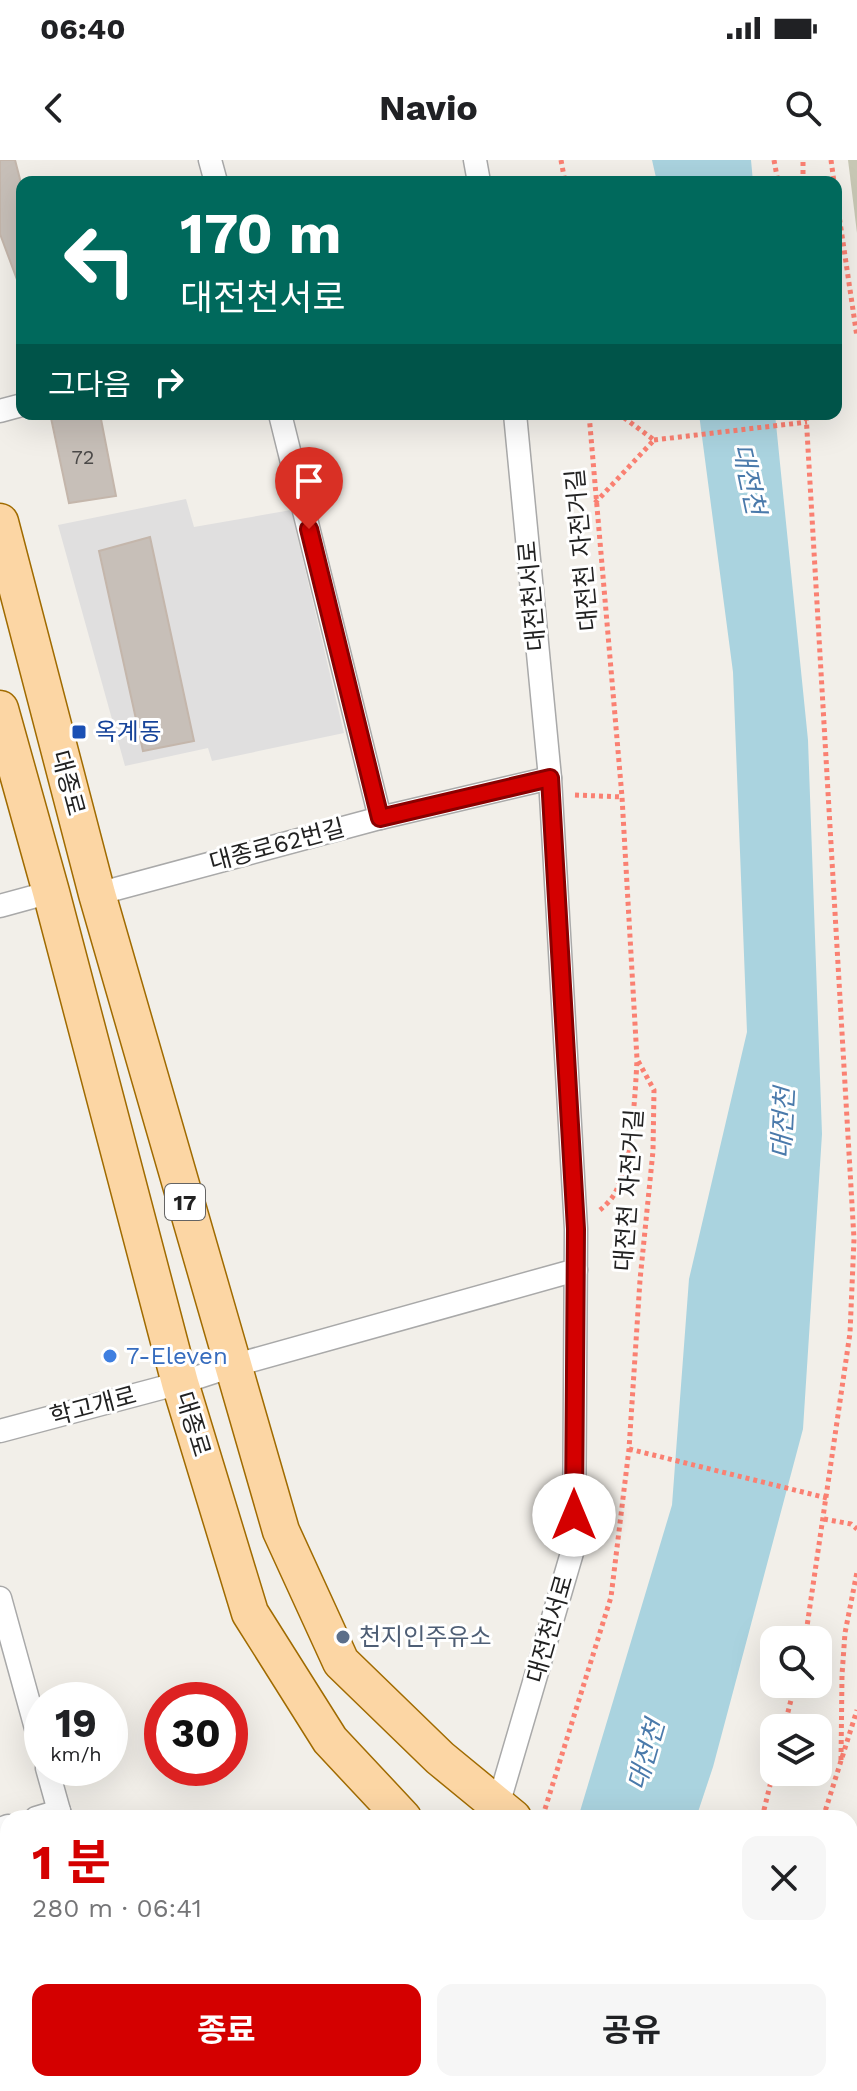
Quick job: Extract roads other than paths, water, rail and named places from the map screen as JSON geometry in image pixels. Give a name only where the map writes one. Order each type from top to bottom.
[{"type":"main road","name":"대종로","points":[[0,522],[97,894],[281,1531],[341,1662],[440,1758],[504,1810]]},
{"type":"main road","name":"대종로","points":[[0,709],[180,1383],[250,1613],[330,1740],[396,1810]]},
{"type":"street","points":[[281,420],[380,818],[550,778]]},
{"type":"street","name":"대전천서로","points":[[505,1810],[574,1546],[576,1229],[550,778],[516,420]]},
{"type":"street","name":"대종로62번길","points":[[97,894],[380,818]]},
{"type":"street","points":[[0,906],[51,892]]},
{"type":"street","points":[[232,1366],[576,1270]]},
{"type":"street","name":"학고개로","points":[[0,1431],[232,1366]]},
{"type":"street","points":[[0,1598],[24,1685]]},
{"type":"street","points":[[52,1786],[59,1810]]},
{"type":"water","points":[[652,160],[751,160],[752,176],[656,176]]},
{"type":"water","name":"대전천","points":[[700,420],[776,420],[808,740],[822,1134],[803,1429],[713,1767],[699,1810],[580,1810],[672,1505],[689,1279],[747,1032],[733,672]]},
{"type":"place","name":"옥계동","points":[[79,732]]},
{"type":"place","name":"7-Eleven","points":[[110,1356]]},
{"type":"place","name":"천지인주유소","points":[[343,1637]]}]
